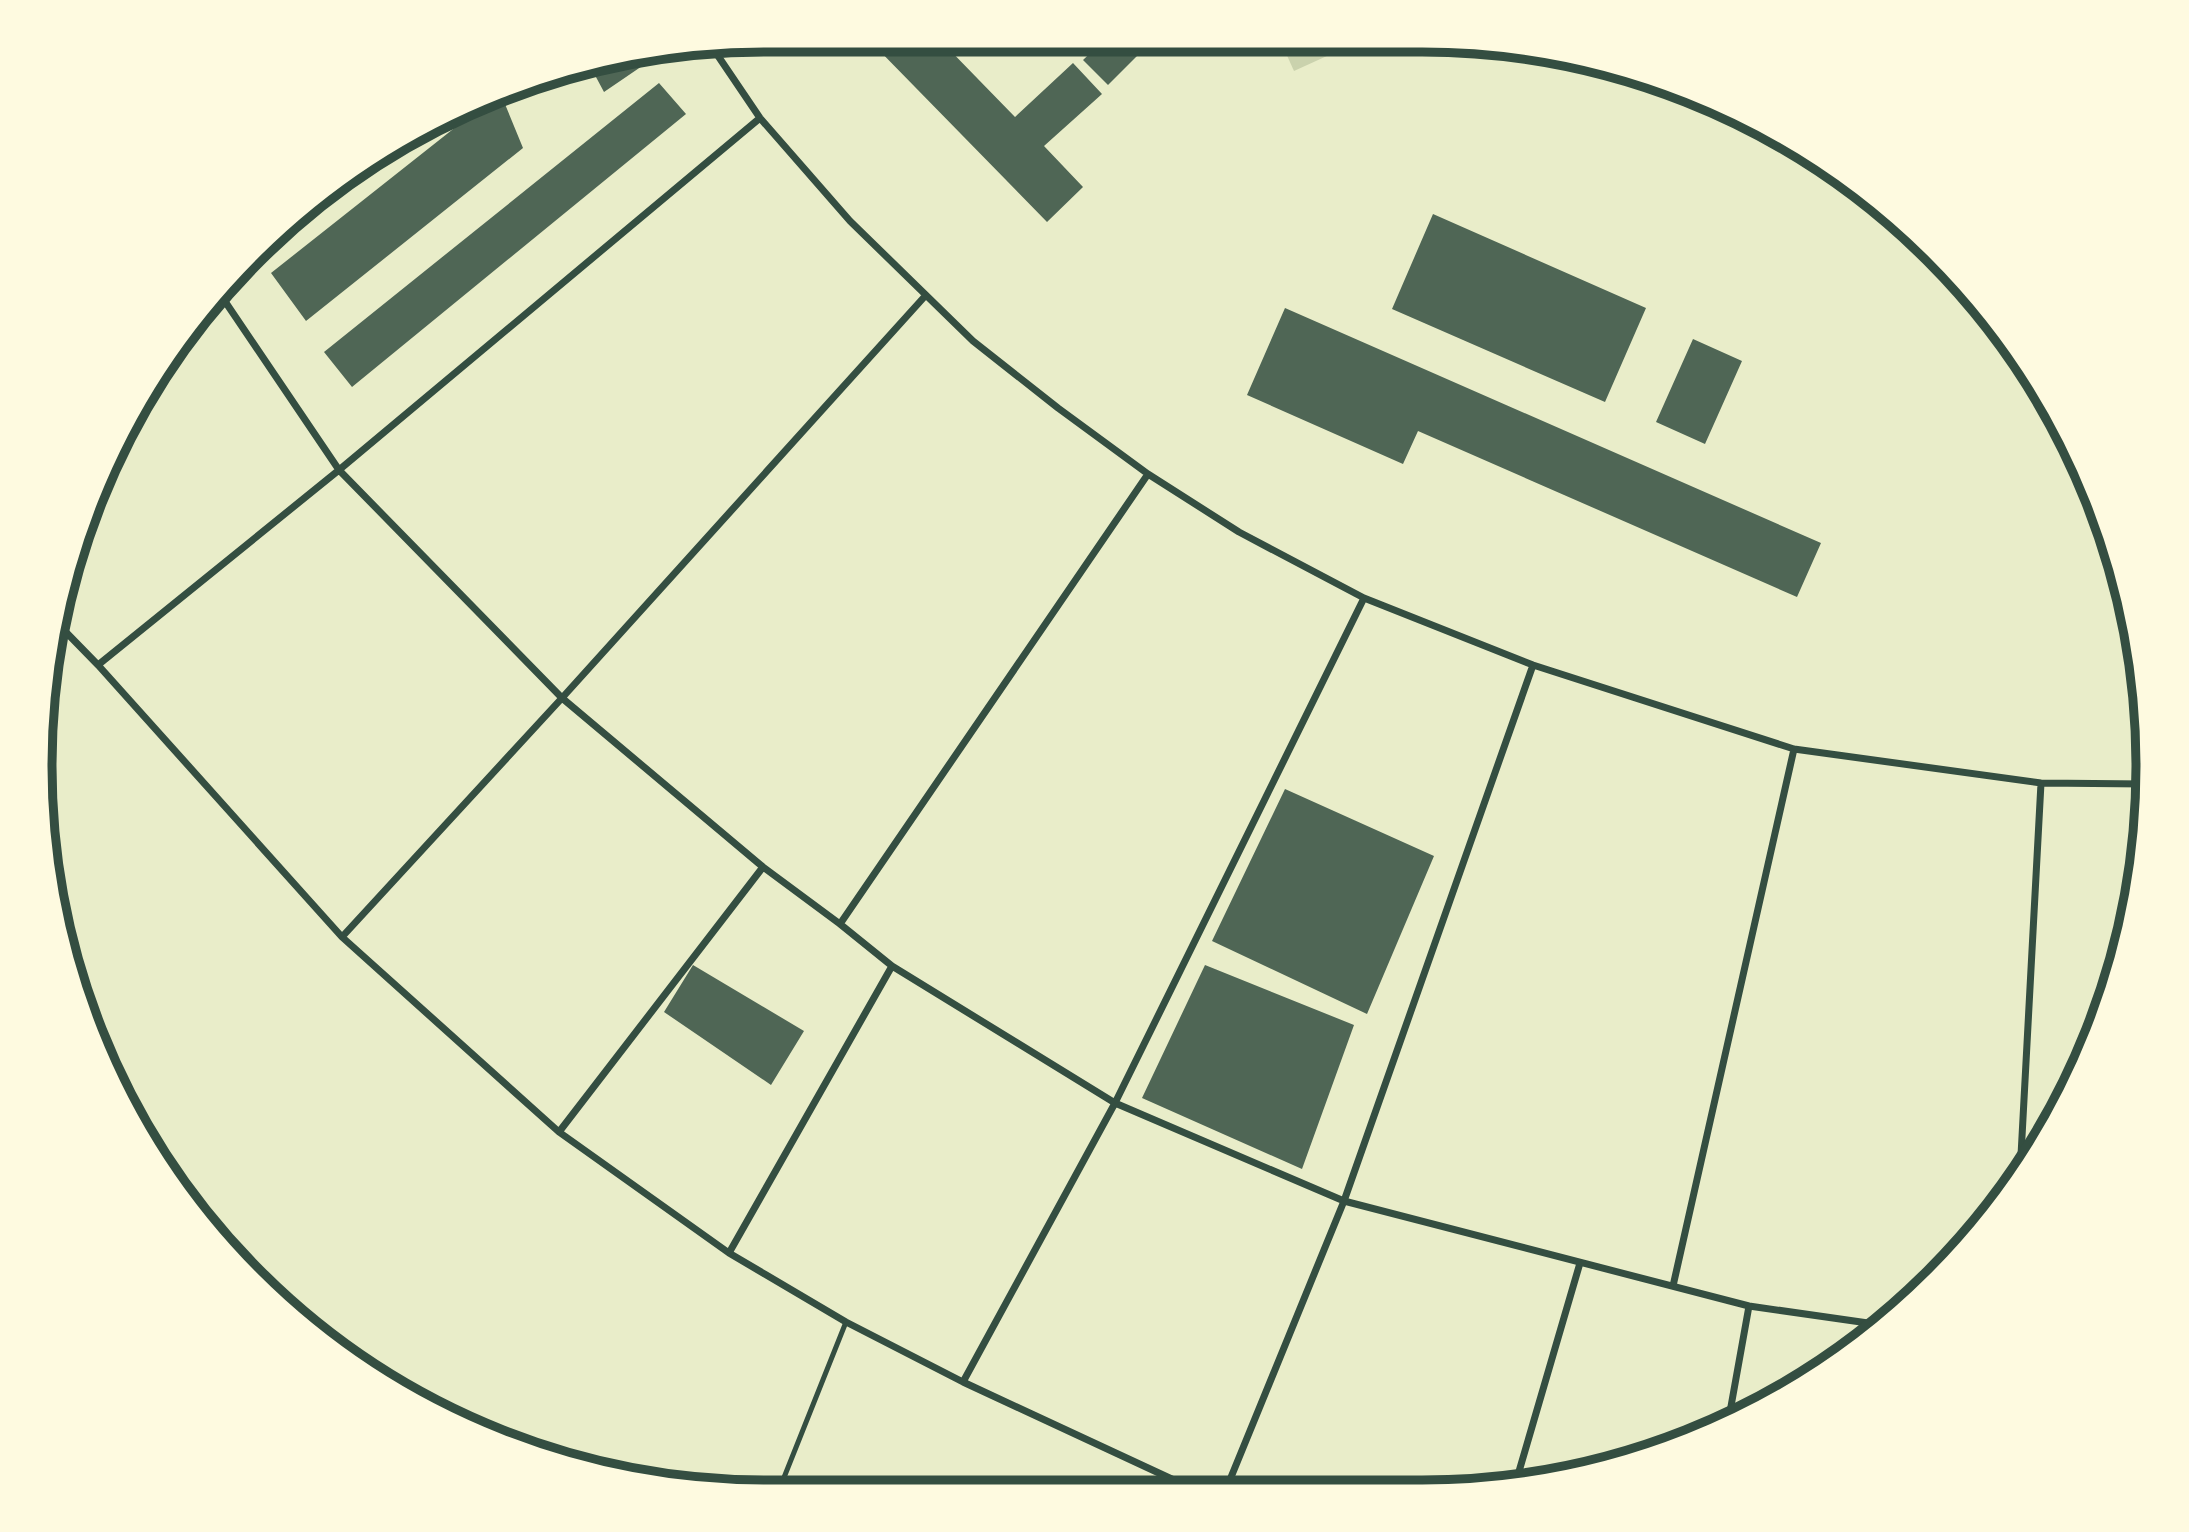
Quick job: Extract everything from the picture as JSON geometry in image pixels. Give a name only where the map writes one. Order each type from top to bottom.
[{"type":"street","points":[[717,54],[760,118],[849,221],[973,341],[1148,474],[1239,532],[1364,598],[1533,665],[1794,749],[2041,783],[2136,784]]},
{"type":"street","points":[[97,665],[339,470],[760,118]]},
{"type":"street","points":[[342,937],[926,295]]},
{"type":"street","points":[[225,302],[339,470],[562,698],[763,867],[840,923],[891,966],[1115,1102],[1343,1201],[1749,1306],[1868,1323]]},
{"type":"street","points":[[840,923],[1148,474]]},
{"type":"street","points":[[963,1382],[1115,1102],[1364,598]]},
{"type":"street","points":[[65,632],[342,937],[559,1132],[729,1253],[846,1322],[963,1382],[1172,1480]]},
{"type":"street","points":[[1230,1480],[1343,1201],[1533,665]]},
{"type":"street","points":[[1673,1286],[1794,749]]},
{"type":"street","points":[[2021,1154],[2041,783]]},
{"type":"street","points":[[559,1132],[763,867]]},
{"type":"street","points":[[729,1253],[891,966]]},
{"type":"street","points":[[1520,1472],[1580,1263]]},
{"type":"street","points":[[1730,1410],[1749,1306]]},
{"type":"lane","points":[[783,1480],[846,1322]]},
{"type":"green space","points":[[1285,52],[1336,52],[1294,71]]},
{"type":"building","points":[[881,52],[952,52],[1015,117],[1073,63],[1102,94],[1044,146],[1083,187],[1047,222]]},
{"type":"building","points":[[1091,52],[1140,53],[1108,85],[1083,60]]},
{"type":"building","points":[[646,63],[604,92],[594,74]]},
{"type":"building","points":[[659,83],[686,114],[352,387],[324,352]]},
{"type":"building","points":[[504,103],[523,148],[306,321],[271,273],[466,119]]},
{"type":"building","points":[[1433,214],[1646,308],[1605,402],[1392,309]]},
{"type":"building","points":[[1285,308],[1821,543],[1797,597],[1418,431],[1403,464],[1247,395]]},
{"type":"building","points":[[1693,339],[1742,361],[1705,444],[1656,422]]},
{"type":"building","points":[[1285,789],[1434,856],[1367,1014],[1212,941]]},
{"type":"building","points":[[693,965],[804,1031],[771,1085],[664,1012]]},
{"type":"building","points":[[1205,965],[1354,1025],[1302,1169],[1142,1098]]}]
